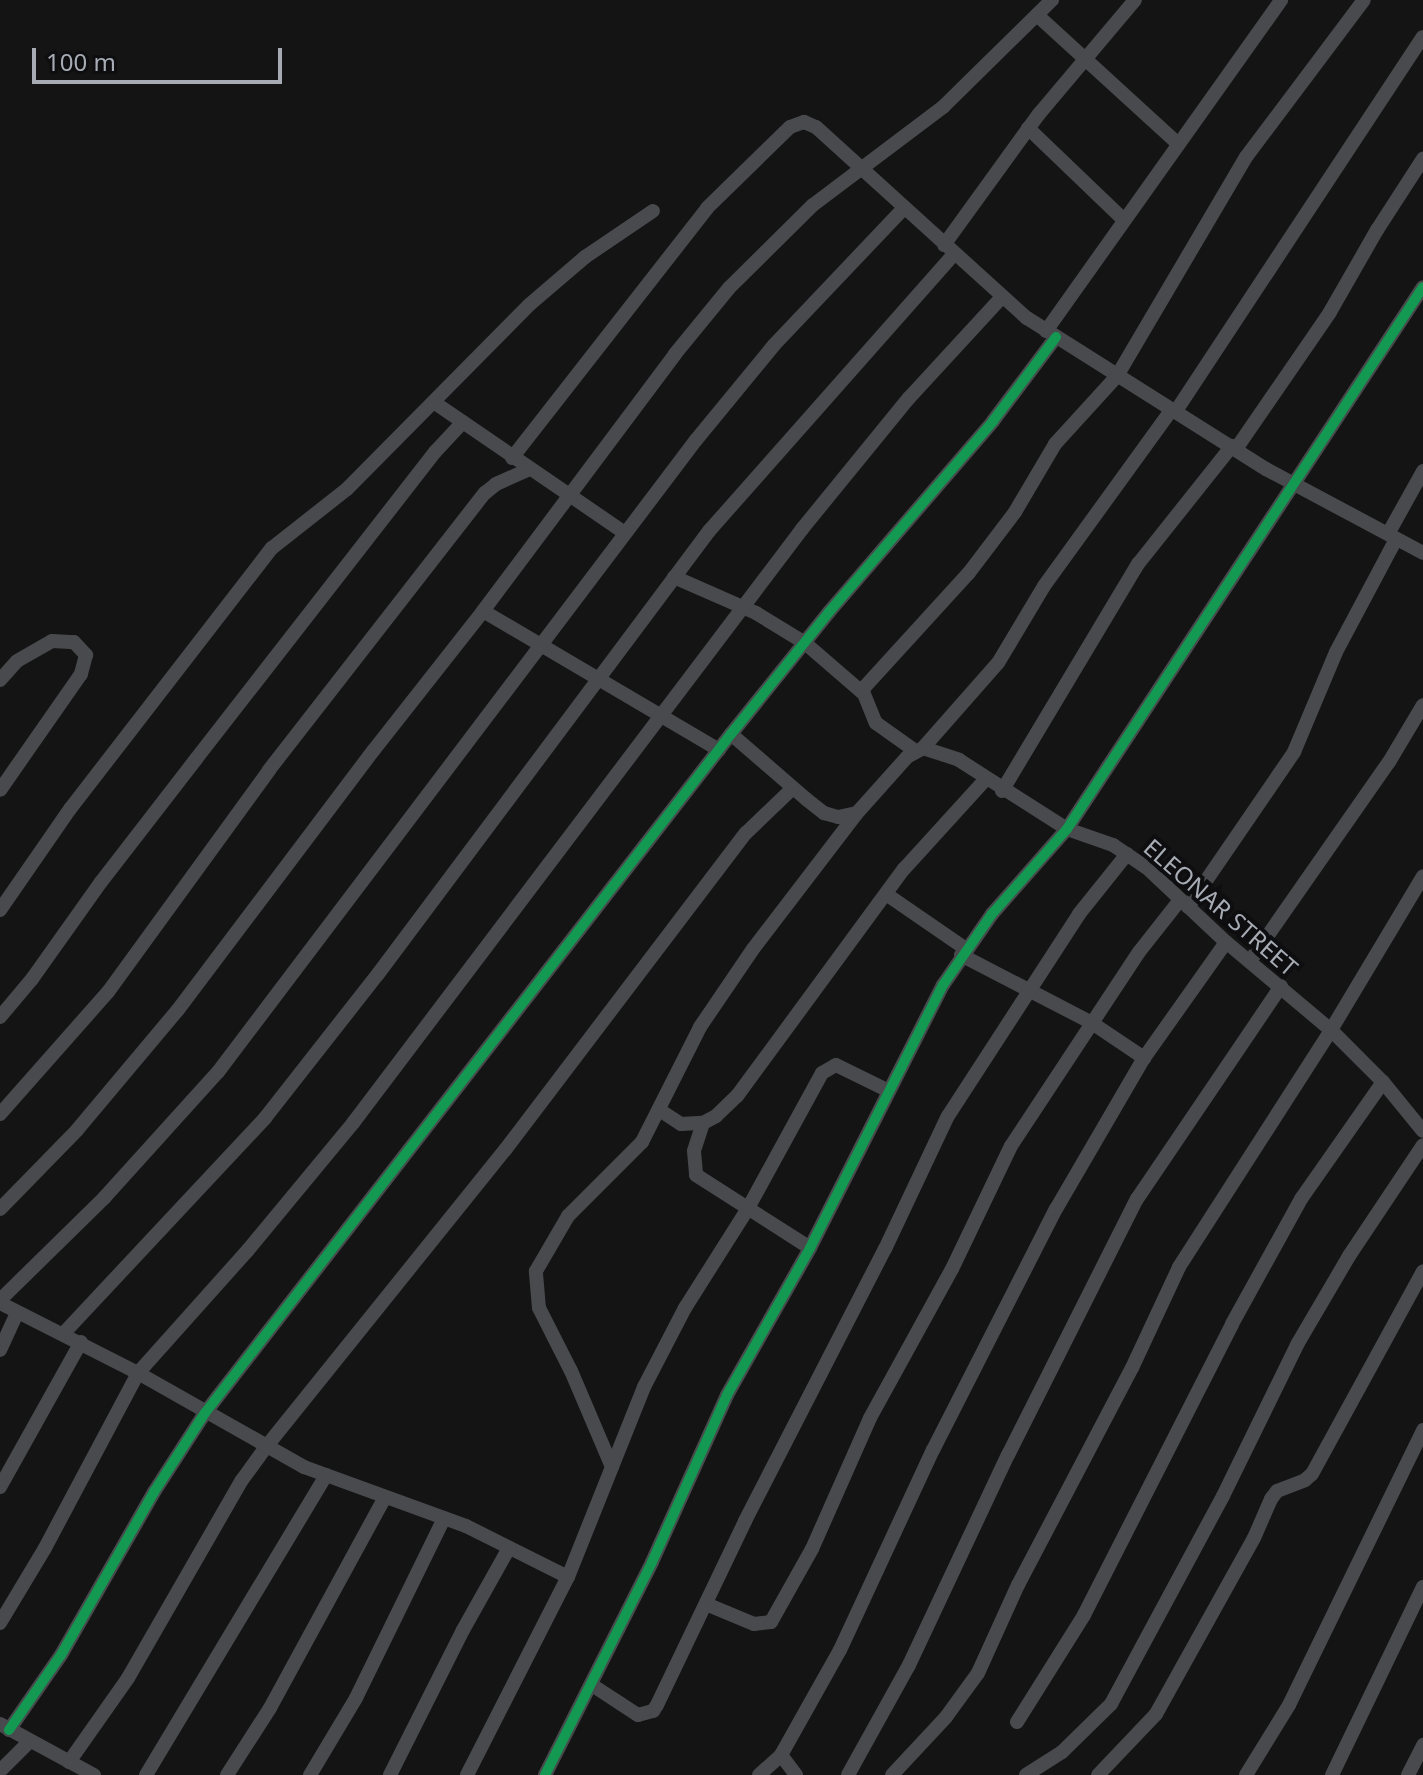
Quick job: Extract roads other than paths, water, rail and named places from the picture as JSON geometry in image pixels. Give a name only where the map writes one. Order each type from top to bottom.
[{"type":"street","points":[[0,1209],[135,1062],[729,288],[813,205],[943,107],[1052,0]]},
{"type":"street","points":[[63,1334],[179,1214],[265,1118],[378,974],[674,577],[731,505],[949,249],[1028,128],[1135,0]]},
{"type":"street","points":[[94,1775],[4,1727],[61,1655],[154,1492],[205,1413],[731,734],[993,421],[1123,219],[1281,0]]},
{"type":"street","points":[[674,577],[743,608],[805,643],[861,691],[988,550],[1055,444],[1117,376],[1246,157],[1364,0]]},
{"type":"street","points":[[1037,15],[1177,143]]},
{"type":"street","points":[[612,1467],[571,1371],[539,1308],[536,1271],[568,1216],[642,1142],[661,1111],[700,1027],[753,949],[857,813],[998,663],[1044,586],[1174,410],[1423,37]]},
{"type":"street","points":[[512,458],[707,208],[790,127],[810,123],[1002,297],[1051,334],[1266,469],[1423,553]]},
{"type":"street","points":[[1028,128],[1123,219]]},
{"type":"street","points":[[1002,791],[1138,564],[1234,447],[1330,312],[1377,230],[1423,159]]},
{"type":"street","points":[[568,1577],[444,1518],[326,1475],[266,1447],[138,1373],[0,1302],[104,1198],[218,1072],[625,533],[774,345],[903,209]]},
{"type":"street","points":[[0,910],[196,642],[272,548],[347,489],[529,305],[585,257],[653,211]]},
{"type":"street","points":[[545,1775],[652,1562],[727,1395],[810,1248],[964,952],[1067,829],[1423,287]]},
{"type":"street","points":[[0,1623],[45,1548],[138,1373],[248,1250],[353,1123],[743,608],[909,398],[1002,297]]},
{"type":"street","points":[[435,403],[625,533]]},
{"type":"street","points":[[0,1017],[41,968],[101,882],[196,759],[435,452],[463,422]]},
{"type":"street","points":[[0,1114],[108,992],[269,770],[485,493],[496,484],[529,469]]},
{"type":"street","points":[[706,1604],[754,1624],[771,1622],[812,1549],[870,1418],[952,1269],[1011,1146],[1139,952],[1184,904],[1294,752],[1336,652],[1423,471]]},
{"type":"street","points":[[483,611],[719,750]]},
{"type":"street","points":[[0,680],[17,661],[52,641],[74,642],[86,655],[81,674],[0,790]]},
{"type":"street","name":"ELEONAR STREET","points":[[861,691],[876,723],[919,749],[942,751],[1067,829],[1095,837],[1127,854],[1331,1030],[1383,1082],[1423,1131]]},
{"type":"street","points":[[1250,961],[1389,762],[1423,705]]},
{"type":"street","points":[[731,734],[824,813],[848,817],[857,813]]},
{"type":"street","points":[[661,1111],[681,1124],[703,1123],[716,1116],[754,1075],[814,987],[886,894],[943,824],[986,779]]},
{"type":"street","points":[[69,1762],[128,1678],[242,1480],[266,1447],[514,1139],[746,833],[793,788]]},
{"type":"street","points":[[592,1685],[638,1715],[653,1711],[948,1116],[1079,914],[1127,854]]},
{"type":"street","points":[[892,1775],[946,1717],[978,1673],[1018,1585],[1132,1368],[1179,1267],[1331,1030],[1423,876]]},
{"type":"street","points":[[886,894],[964,952],[1092,1023],[1144,1058]]},
{"type":"street","points":[[759,1775],[781,1755],[844,1642],[933,1450],[1056,1209],[1144,1058],[1226,942]]},
{"type":"street","points":[[848,1775],[909,1665],[1008,1455],[1137,1199],[1281,986]]},
{"type":"street","points":[[467,1775],[568,1577],[644,1387],[685,1308],[747,1210],[826,1069],[836,1065],[889,1091]]},
{"type":"street","points":[[1017,1722],[1084,1615],[1232,1324],[1301,1199],[1383,1082]]},
{"type":"street","points":[[703,1123],[694,1151],[696,1175],[810,1248]]},
{"type":"street","points":[[1026,1775],[1062,1752],[1111,1704],[1223,1496],[1298,1343],[1349,1256],[1423,1145]]},
{"type":"street","points":[[1098,1775],[1156,1714],[1254,1538],[1271,1499],[1277,1491],[1312,1474],[1423,1271]]},
{"type":"street","points":[[0,1350],[17,1313]]},
{"type":"street","points":[[0,1487],[81,1342]]},
{"type":"street","points":[[1246,1775],[1289,1705],[1423,1430]]},
{"type":"street","points":[[146,1775],[326,1475]]},
{"type":"street","points":[[227,1775],[270,1708],[385,1497]]},
{"type":"street","points":[[310,1775],[356,1698],[444,1518]]},
{"type":"street","points":[[390,1775],[463,1630],[509,1548]]},
{"type":"street","points":[[1332,1775],[1360,1723],[1423,1587]]},
{"type":"street","points":[[0,1771],[29,1742]]},
{"type":"street","points":[[1408,1775],[1423,1745]]},
{"type":"street","points":[[781,1755],[796,1775]]}]
